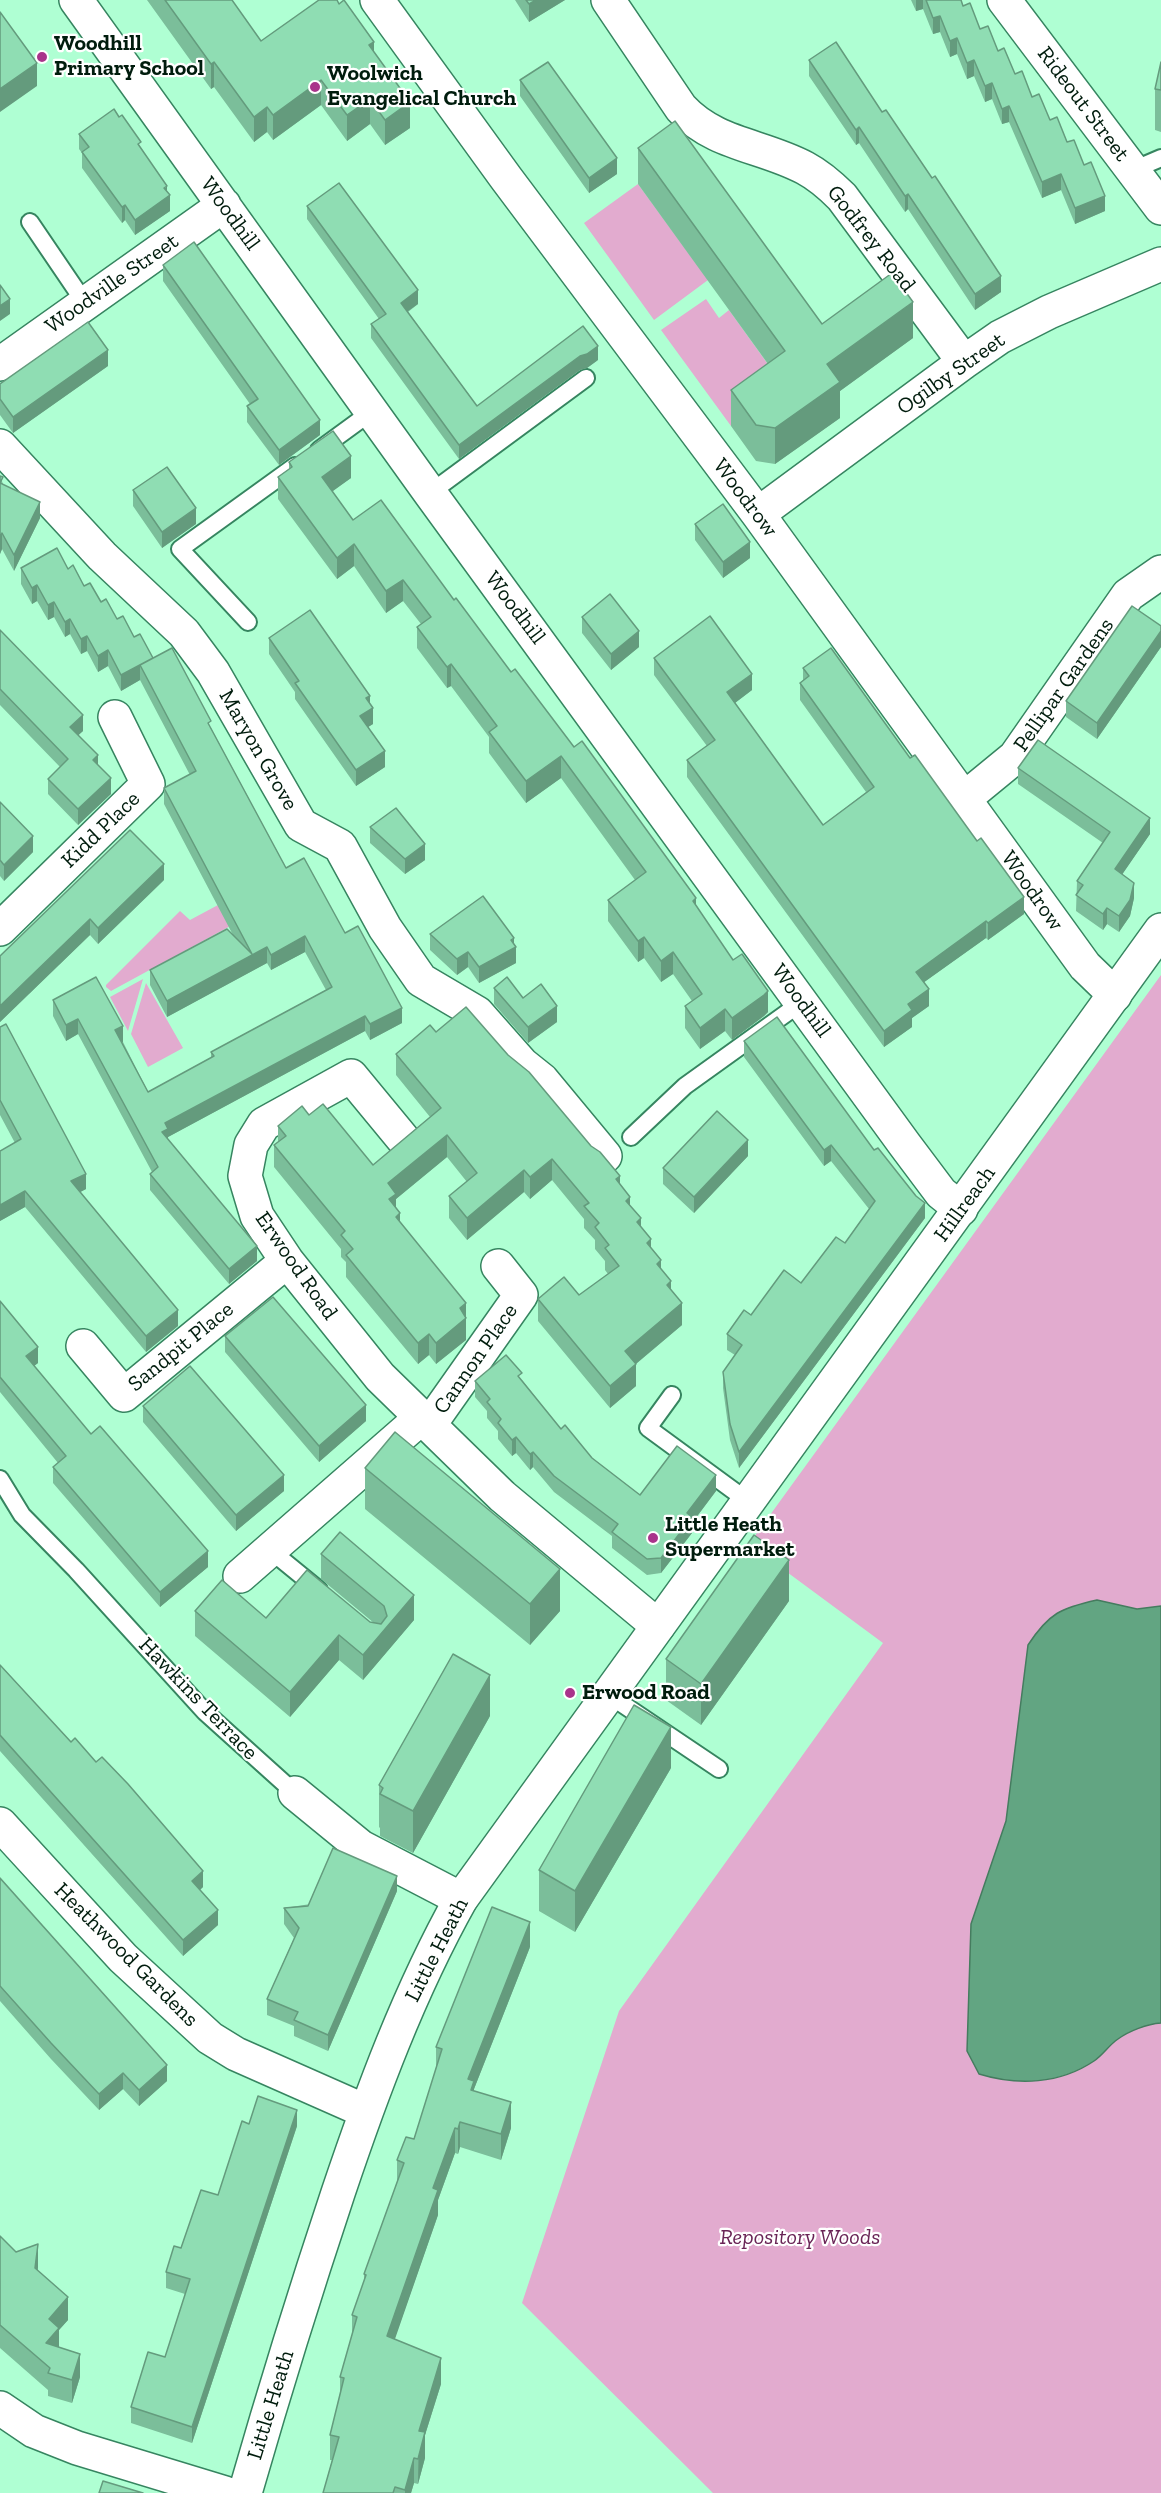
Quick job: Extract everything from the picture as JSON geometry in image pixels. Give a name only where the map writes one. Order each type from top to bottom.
[{"type":"street","name":"Woodhill","points":[[77,0],[371,412],[941,1193],[961,1209]]},
{"type":"street","name":"Woodrow","points":[[377,0],[506,178],[758,514],[1085,966],[1115,995]]},
{"type":"street","name":"Godfrey Road","points":[[608,0],[681,108],[694,122],[711,133],[803,167],[824,179],[842,196],[964,362]]},
{"type":"street","name":"Rideout Street","points":[[1004,0],[1147,164],[1161,208]]},
{"type":"street","name":"Woodville Street","points":[[0,364],[224,205]]},
{"type":"street","name":"Ogilby Street","points":[[758,514],[1000,337],[1049,312],[1157,273]]},
{"type":"street","name":"Maryon Grove","points":[[0,446],[102,556],[184,633],[224,691],[301,825],[340,846],[385,928],[421,981],[477,1013],[522,1064],[618,1146]]},
{"type":"street","name":"Pellipar Gardens","points":[[965,798],[1015,757],[1128,595],[1158,580]]},
{"type":"street","name":"Kidd Place","points":[[1,924],[148,784],[116,717]]},
{"type":"street","name":"Hillreach","points":[[758,1489],[1161,930]]},
{"type":"street","name":"Erwood Road","points":[[403,1139],[351,1076],[264,1124],[251,1145],[245,1176],[257,1216],[287,1261],[380,1377],[502,1496],[658,1626]]},
{"type":"street","name":"Sandpit Place","points":[[82,1346],[124,1395],[287,1261]]},
{"type":"street","name":"Cannon Place","points":[[426,1420],[521,1295],[498,1266]]},
{"type":"street","points":[[240,1576],[426,1420]]},
{"type":"street","name":"Little Heath","points":[[245,2493],[298,2314],[365,2111],[413,1992],[437,1942],[461,1899],[758,1489]]},
{"type":"street","name":"Hawkins Terrace","points":[[296,1793],[361,1847],[461,1899]]},
{"type":"street","name":"Heathwood Gardens","points":[[0,1824],[123,1958],[210,2038],[275,2073],[365,2111]]},
{"type":"street","points":[[0,2408],[34,2431],[77,2448],[225,2493]]},
{"type":"lane","points":[[30,222],[86,303]]},
{"type":"lane","points":[[430,493],[586,378]]},
{"type":"lane","points":[[248,622],[180,549],[371,412]]},
{"type":"lane","points":[[618,1146],[685,1086],[802,1002]]},
{"type":"lane","points":[[672,1395],[648,1428],[758,1489]]},
{"type":"lane","name":"Hawkins Terrace","points":[[0,1479],[22,1515],[84,1579],[205,1712],[296,1793]]},
{"type":"lane","points":[[270,1550],[333,1602]]},
{"type":"lane","points":[[609,1695],[719,1769]]},
{"type":"green space","points":[[638,184],[708,280],[654,320],[584,223]]},
{"type":"green space","points":[[706,299],[719,318],[729,310],[785,388],[731,426],[661,330]]},
{"type":"green space","points":[[246,890],[258,911],[111,991],[106,987],[180,911],[190,920]]},
{"type":"green space","name":"Repository Woods","points":[[1161,975],[1161,1606],[1137,1609],[1097,1600],[1028,1645],[1006,1821],[971,1924],[967,2051],[979,2074],[1009,2080],[1038,2081],[1081,2069],[1097,2059],[1122,2036],[1144,2026],[1161,2023],[1161,2493],[713,2493],[522,2303],[619,2011],[883,1643],[749,1544]]},
{"type":"green space","points":[[143,979],[128,1031],[110,997]]},
{"type":"green space","points":[[146,983],[183,1048],[148,1067],[131,1034]]},
{"type":"shaded area","points":[[1097,1600],[1137,1609],[1161,1606],[1161,2023],[1144,2026],[1127,2033],[1094,2061],[1067,2074],[1038,2081],[994,2078],[979,2074],[967,2051],[971,1924],[1006,1821],[1028,1645],[1043,1626],[1057,1614],[1065,1609]]},
{"type":"building","points":[[165,0],[232,0],[261,41],[319,0],[337,0],[339,4],[344,0],[374,42],[369,45],[410,102],[385,120],[370,99],[347,115],[321,80],[273,115],[267,107],[254,117],[214,62],[211,64]]},
{"type":"building","points":[[926,0],[961,0],[963,6],[970,3],[980,29],[988,26],[998,51],[1004,48],[1015,74],[1022,71],[1032,97],[1039,94],[1050,120],[1057,117],[1067,142],[1074,140],[1084,165],[1091,162],[1105,196],[1075,208],[1061,174],[1042,182],[1009,106],[1002,109],[992,83],[985,86],[974,60],[967,63],[957,38],[950,41],[940,16],[933,18]]},
{"type":"building","points":[[0,12],[37,63],[0,89]]},
{"type":"building","points":[[836,42],[882,112],[886,110],[932,178],[935,176],[1001,276],[975,294],[908,194],[905,196],[859,127],[856,130],[809,60]]},
{"type":"building","points":[[548,62],[617,158],[589,178],[520,80]]},
{"type":"building","points":[[1161,62],[1161,90],[1155,89]]},
{"type":"building","points":[[114,109],[119,117],[122,115],[141,142],[138,144],[167,186],[164,188],[170,195],[135,220],[125,205],[122,207],[82,152],[89,147],[79,134]]},
{"type":"building","points":[[675,121],[822,324],[892,273],[913,302],[827,364],[840,382],[775,428],[756,425],[731,390],[785,351],[638,148]]},
{"type":"building","points":[[339,183],[418,290],[401,303],[477,406],[583,326],[598,346],[580,356],[459,445],[371,324],[386,314],[307,206]]},
{"type":"building","points":[[194,242],[320,420],[279,450],[247,406],[258,399],[163,265]]},
{"type":"building","points":[[0,285],[10,299],[0,306]]},
{"type":"building","points":[[88,322],[108,350],[13,417],[0,399],[0,384]]},
{"type":"building","points":[[333,431],[351,456],[322,477],[353,520],[381,500],[454,600],[456,598],[511,672],[515,669],[574,747],[582,741],[696,898],[693,901],[733,960],[742,954],[768,991],[764,995],[732,1018],[725,1009],[700,1028],[685,1006],[702,994],[673,952],[661,961],[644,937],[638,941],[608,900],[646,872],[561,756],[526,781],[489,732],[497,726],[451,664],[447,667],[417,627],[431,617],[403,580],[386,591],[354,544],[337,558],[278,477],[292,467],[289,462]]},
{"type":"building","points":[[167,467],[196,508],[162,532],[133,490]]},
{"type":"building","points":[[0,483],[40,502],[14,555],[2,533],[0,538]]},
{"type":"building","points":[[723,504],[750,542],[723,562],[695,524]]},
{"type":"building","points":[[57,548],[68,569],[73,565],[84,586],[90,583],[101,602],[106,599],[117,619],[123,616],[134,637],[140,634],[153,658],[121,675],[108,650],[98,656],[87,636],[81,639],[70,619],[65,622],[54,602],[48,605],[37,585],[32,588],[21,568]]},
{"type":"building","points":[[610,594],[639,631],[611,654],[582,617]]},
{"type":"building","points":[[1132,606],[1161,626],[1161,631],[1097,723],[1066,701]]},
{"type":"building","points":[[310,610],[370,696],[366,698],[373,708],[360,716],[385,751],[356,770],[295,683],[299,681],[269,638]]},
{"type":"building","points":[[710,616],[752,674],[727,692],[823,825],[874,787],[800,683],[809,676],[803,668],[831,648],[910,758],[915,755],[977,841],[981,838],[1024,897],[988,923],[986,921],[916,972],[929,989],[908,1004],[912,1010],[884,1031],[687,760],[715,740],[654,658]]},
{"type":"building","points":[[0,630],[83,715],[70,727],[98,755],[93,760],[111,778],[78,809],[48,779],[68,759],[0,689]]},
{"type":"building","points":[[172,648],[211,721],[208,723],[286,868],[304,858],[345,933],[358,926],[402,1008],[370,1024],[365,1016],[165,1123],[168,1129],[162,1132],[257,1246],[229,1269],[150,1174],[158,1167],[78,1019],[66,1025],[53,1000],[96,977],[123,1026],[115,1030],[148,1092],[214,1056],[211,1052],[332,987],[305,936],[271,955],[267,947],[167,1001],[150,970],[227,929],[252,954],[164,788],[196,771],[140,665]]},
{"type":"building","points":[[1038,740],[1150,818],[1115,869],[1134,883],[1130,900],[1119,916],[1107,908],[1103,914],[1076,895],[1083,885],[1077,881],[1110,832],[1018,768]]},
{"type":"building","points":[[0,802],[33,836],[4,865],[0,860]]},
{"type":"building","points":[[396,808],[425,844],[405,859],[370,827]]},
{"type":"building","points":[[130,830],[164,864],[98,928],[90,919],[0,1006],[0,956]]},
{"type":"building","points":[[483,896],[514,938],[511,940],[516,947],[479,967],[468,952],[457,959],[430,934]]},
{"type":"building","points":[[507,977],[523,998],[541,984],[557,1006],[528,1027],[494,988]]},
{"type":"building","points":[[466,1007],[508,1055],[529,1072],[591,1146],[600,1152],[620,1176],[616,1179],[630,1197],[626,1201],[641,1218],[637,1222],[651,1239],[647,1243],[661,1260],[657,1264],[671,1281],[667,1285],[682,1303],[625,1351],[636,1364],[610,1386],[538,1299],[564,1277],[579,1295],[619,1266],[605,1248],[609,1245],[595,1227],[599,1223],[584,1206],[589,1203],[552,1159],[530,1177],[524,1170],[467,1218],[449,1196],[477,1173],[447,1135],[388,1183],[396,1194],[389,1199],[400,1213],[396,1217],[466,1303],[460,1308],[466,1318],[436,1343],[429,1334],[418,1343],[346,1255],[353,1249],[341,1235],[345,1231],[274,1145],[286,1136],[278,1126],[302,1106],[309,1115],[323,1104],[373,1165],[441,1108],[396,1054],[430,1025],[436,1032]]},
{"type":"building","points":[[777,1017],[874,1150],[878,1148],[916,1196],[925,1203],[739,1452],[730,1424],[723,1372],[742,1345],[727,1334],[744,1310],[751,1315],[784,1270],[801,1283],[836,1237],[845,1243],[875,1201],[831,1145],[824,1150],[744,1041]]},
{"type":"building","points":[[6,1024],[86,1174],[71,1181],[178,1310],[146,1336],[25,1191],[0,1205],[0,1151],[21,1139],[0,1100],[0,1027]]},
{"type":"building","points":[[717,1111],[748,1140],[694,1197],[663,1168]]},
{"type":"building","points":[[273,1297],[366,1405],[319,1446],[225,1336]]},
{"type":"building","points":[[0,1301],[38,1347],[26,1356],[91,1434],[100,1426],[208,1551],[160,1592],[53,1467],[66,1456],[0,1377]]},
{"type":"building","points":[[506,1355],[522,1373],[518,1376],[561,1429],[565,1425],[592,1458],[640,1495],[677,1446],[716,1475],[687,1513],[692,1517],[661,1558],[647,1559],[612,1532],[618,1524],[554,1476],[533,1452],[530,1454],[516,1437],[512,1440],[498,1423],[501,1419],[487,1402],[490,1399],[475,1381]]},
{"type":"building","points":[[190,1366],[284,1475],[236,1515],[143,1406]]},
{"type":"building","points":[[395,1432],[560,1569],[530,1604],[365,1468]]},
{"type":"building","points":[[340,1532],[414,1595],[363,1655],[339,1635],[290,1692],[195,1611],[222,1580],[266,1618],[307,1570],[370,1622],[381,1624],[387,1616],[384,1606],[321,1554]]},
{"type":"building","points":[[754,1535],[789,1560],[701,1684],[666,1659]]},
{"type":"building","points":[[453,1654],[490,1675],[413,1811],[380,1794],[383,1788],[379,1785]]},
{"type":"building","points":[[0,1665],[71,1742],[75,1738],[96,1762],[102,1757],[203,1871],[192,1881],[218,1910],[183,1940],[0,1735]]},
{"type":"building","points":[[634,1705],[671,1727],[575,1891],[539,1870]]},
{"type":"building","points":[[333,1848],[397,1876],[328,2035],[294,2020],[298,2012],[267,1999],[299,1928],[284,1908],[308,1906]]},
{"type":"building","points":[[0,1878],[167,2065],[139,2090],[123,2073],[99,2094],[0,1986]]},
{"type":"building","points":[[492,1907],[530,1922],[468,2079],[474,2081],[471,2090],[511,2102],[501,2134],[460,2122],[458,2129],[455,2128],[433,2188],[438,2190],[387,2336],[441,2358],[419,2431],[425,2432],[418,2459],[414,2458],[405,2490],[395,2487],[393,2493],[323,2493],[339,2437],[330,2435],[344,2378],[340,2377],[357,2317],[352,2315],[366,2275],[364,2274],[404,2163],[397,2160],[406,2137],[414,2139],[442,2049],[436,2047]]},
{"type":"building","points":[[258,2096],[297,2110],[192,2427],[131,2407],[148,2352],[165,2357],[190,2279],[166,2272],[174,2246],[181,2248],[201,2190],[218,2195],[242,2121],[249,2124]]},
{"type":"building","points":[[0,2236],[16,2252],[38,2244],[35,2268],[68,2297],[49,2319],[59,2328],[46,2343],[80,2354],[72,2380],[48,2373],[50,2368],[0,2325]]},
{"type":"building","points":[[103,2481],[143,2493],[99,2493]]},
{"type":"place","name":"Woodhill Primary School","points":[[42,57]]},
{"type":"place","name":"Woolwich Evangelical Church","points":[[315,87]]},
{"type":"place","name":"Little Heath Supermarket","points":[[653,1538]]},
{"type":"place","name":"Erwood Road","points":[[570,1693]]}]
